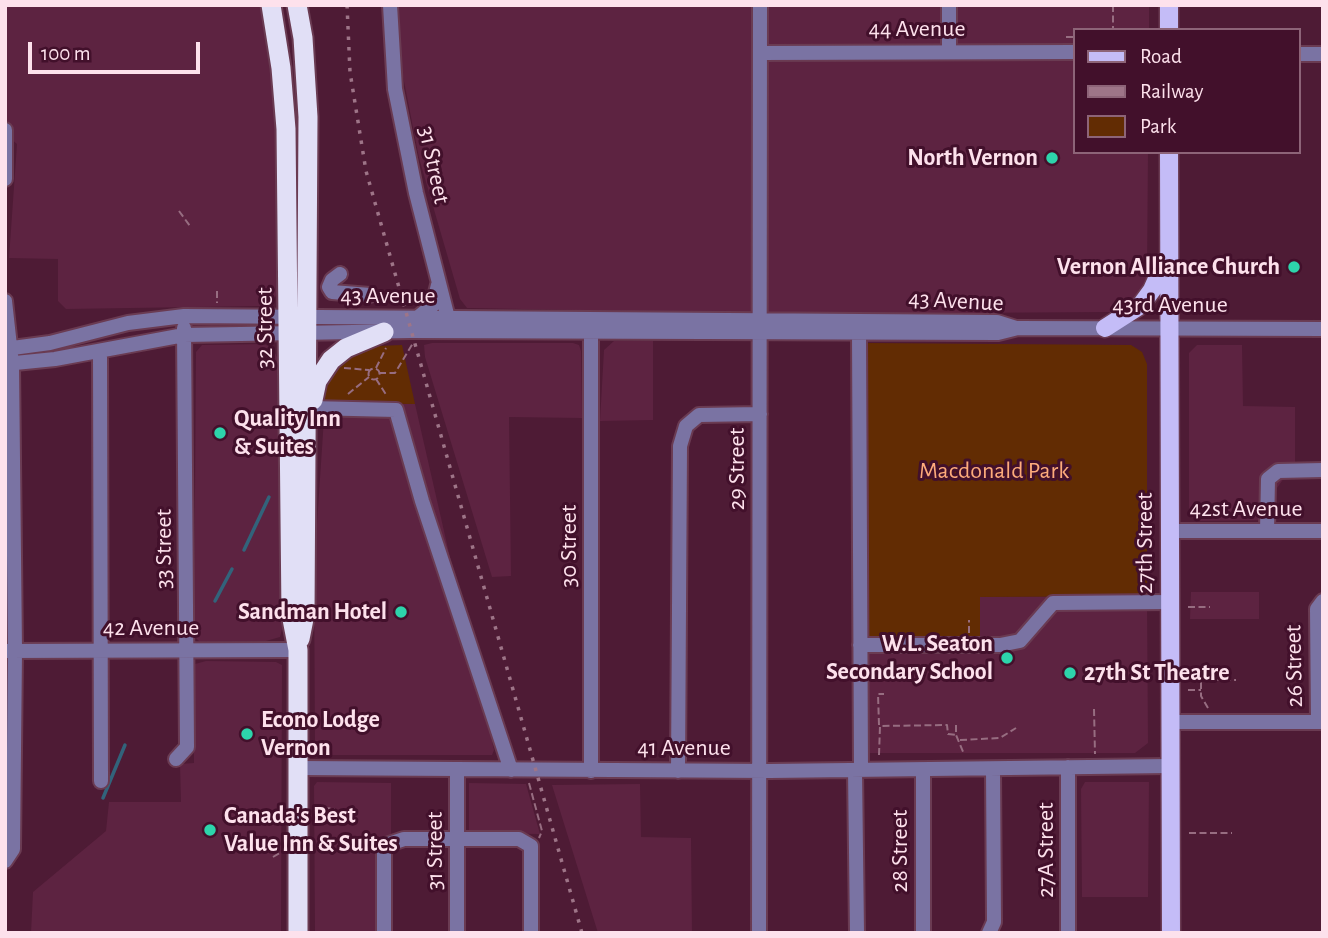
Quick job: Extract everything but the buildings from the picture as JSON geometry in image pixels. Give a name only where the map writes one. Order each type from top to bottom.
[{"type":"highway","name":"32 Street","points":[[271,5],[282,68],[306,428],[305,614],[298,650]]},
{"type":"highway","name":"32 Street","points":[[297,5],[303,38],[308,117],[298,325],[291,614],[298,650],[298,933]]},
{"type":"highway","points":[[306,428],[317,381],[331,360],[346,348],[386,338]]},
{"type":"main road","points":[[1169,5],[1169,28]]},
{"type":"main road","name":"27th Street","points":[[1169,154],[1171,933]]},
{"type":"main road","points":[[1105,328],[1141,305],[1152,290],[1169,251]]},
{"type":"street","name":"31 Street","points":[[390,5],[395,89],[416,193],[450,325]]},
{"type":"street","name":"29 Street","points":[[759,933],[760,5]]},
{"type":"street","points":[[949,5],[949,52]]},
{"type":"street","name":"44 Avenue","points":[[760,53],[1072,52]]},
{"type":"street","points":[[1300,54],[1323,54]]},
{"type":"street","points":[[5,130],[5,179]]},
{"type":"street","points":[[340,274],[332,280],[332,292],[370,295]]},
{"type":"street","points":[[416,319],[433,305],[438,297],[438,280]]},
{"type":"street","points":[[5,301],[9,356],[13,849],[5,862]]},
{"type":"street","name":"43 Avenue","points":[[9,356],[128,323],[184,316],[298,325],[386,338],[450,325]]},
{"type":"street","name":"33 Street","points":[[176,759],[187,747],[184,316]]},
{"type":"street","name":"43 Avenue","points":[[9,356],[100,351],[184,335],[298,325],[416,319],[450,325],[591,327],[997,322],[1018,328]]},
{"type":"street","name":"43 Avenue","points":[[761,326],[859,332],[998,334],[1018,328]]},
{"type":"street","name":"30 Street","points":[[591,327],[592,771]]},
{"type":"street","name":"43rd Avenue","points":[[1018,328],[1323,329]]},
{"type":"street","points":[[857,933],[859,332]]},
{"type":"street","points":[[100,351],[101,781]]},
{"type":"street","points":[[310,408],[396,410],[422,501],[511,770]]},
{"type":"street","points":[[678,771],[680,446],[686,426],[699,415],[760,414]]},
{"type":"street","points":[[1268,531],[1268,479],[1278,471],[1323,470]]},
{"type":"street","name":"42st Avenue","points":[[1170,531],[1323,531]]},
{"type":"street","points":[[860,645],[1000,645],[1020,641],[1053,603],[1170,602]]},
{"type":"street","name":"26 Street","points":[[1320,605],[1320,722]]},
{"type":"street","name":"42 Avenue","points":[[10,651],[298,650]]},
{"type":"street","points":[[1170,722],[1320,722]]},
{"type":"street","name":"41 Avenue","points":[[299,768],[758,771],[1169,766]]},
{"type":"street","name":"27A Street","points":[[1068,933],[1069,767]]},
{"type":"street","name":"31 Street","points":[[457,769],[457,933]]},
{"type":"street","points":[[989,933],[994,922],[993,769]]},
{"type":"street","name":"28 Street","points":[[923,770],[923,933]]},
{"type":"street","points":[[384,933],[384,850],[389,844],[404,839],[519,839],[531,846],[531,933]]},
{"type":"path","points":[[1113,5],[1113,28]]},
{"type":"path","points":[[1066,37],[1072,37]]},
{"type":"path","points":[[179,211],[190,226]]},
{"type":"path","points":[[217,290],[217,298]]},
{"type":"path","points":[[376,369],[386,338]]},
{"type":"path","points":[[379,373],[395,373],[414,343]]},
{"type":"path","points":[[338,363],[349,371],[376,369]]},
{"type":"path","points":[[376,369],[379,373]]},
{"type":"path","points":[[331,409],[369,377],[369,370]]},
{"type":"path","points":[[376,379],[379,373]]},
{"type":"path","points":[[369,377],[376,379],[396,410]]},
{"type":"path","points":[[1188,607],[1210,607]]},
{"type":"path","points":[[1209,709],[1201,696],[1201,680],[1236,680]]},
{"type":"path","points":[[1188,690],[1201,690]]},
{"type":"path","points":[[879,755],[878,694],[884,694]]},
{"type":"path","points":[[1094,709],[1095,755]]},
{"type":"path","points":[[880,726],[947,725],[948,734],[956,735]]},
{"type":"path","points":[[956,725],[956,735],[964,755]]},
{"type":"path","points":[[960,740],[1000,738],[1016,728]]},
{"type":"path","points":[[528,783],[542,831],[531,846]]},
{"type":"path","points":[[312,807],[335,809]]},
{"type":"path","points":[[1189,833],[1232,833]]},
{"type":"path","points":[[273,857],[284,851]]},
{"type":"shaded area","points":[[5,5],[260,5],[272,59],[279,153],[279,289],[274,300],[261,306],[66,309],[58,301],[58,259],[9,258],[17,144],[5,134]]},
{"type":"shaded area","points":[[399,5],[1149,5],[1149,28],[1072,28],[1072,154],[1148,154],[1147,277],[1140,293],[1127,307],[1111,312],[790,314],[467,308],[460,299],[419,158],[401,66]]},
{"type":"shaded area","points":[[614,341],[653,341],[653,420],[600,421],[604,350]]},
{"type":"shaded area","points":[[263,344],[272,347],[277,357],[282,629],[280,637],[266,641],[200,642],[195,637],[194,626],[196,352],[202,345]]},
{"type":"shaded area","points":[[424,345],[579,345],[582,418],[509,417],[511,576],[492,577],[425,357]]},
{"type":"shaded area","points":[[1197,345],[1242,345],[1243,406],[1295,407],[1295,477],[1284,478],[1277,488],[1276,520],[1200,521],[1189,516],[1189,353]]},
{"type":"shaded area","points":[[325,403],[415,404],[494,750],[492,755],[319,755],[315,752],[314,569]]},
{"type":"shaded area","points":[[1191,592],[1259,592],[1259,619],[1190,619]]},
{"type":"shaded area","name":"W.L. Seaton Secondary School","points":[[1147,596],[1148,743],[1135,753],[867,753],[866,640],[980,597]]},
{"type":"shaded area","points":[[206,661],[276,662],[282,665],[281,933],[31,933],[33,892],[106,831],[109,802],[181,802],[180,764],[194,763],[193,671],[195,664]]},
{"type":"shaded area","points":[[317,782],[391,783],[391,837],[382,933],[315,933],[314,786]]},
{"type":"shaded area","points":[[1085,782],[1149,782],[1148,897],[1082,897],[1081,789]]},
{"type":"shaded area","points":[[469,783],[526,784],[540,834],[469,833]]},
{"type":"shaded area","points":[[640,784],[641,837],[691,838],[692,933],[598,933],[552,785]]},
{"type":"green space","name":"Macdonald Park","points":[[867,343],[1131,345],[1142,352],[1147,364],[1147,596],[980,597],[980,639],[866,640],[864,349]]},
{"type":"green space","points":[[402,345],[415,404],[325,403],[325,387],[339,364],[354,354],[378,346]]},
{"type":"waterway","points":[[244,550],[269,497]]},
{"type":"waterway","points":[[215,601],[232,569]]},
{"type":"waterway","points":[[103,798],[125,745]]},
{"type":"railway","points":[[347,5],[350,72],[366,171],[582,933]]},
{"type":"place","name":"North Vernon","points":[[1052,158]]},
{"type":"place","name":"Vernon Alliance Church","points":[[1294,267]]},
{"type":"place","name":"Quality Inn & Suites","points":[[220,433]]},
{"type":"place","name":"Sandman Hotel","points":[[401,612]]},
{"type":"place","name":"W.L. Seaton Secondary School","points":[[1007,658]]},
{"type":"place","name":"27th St Theatre","points":[[1070,673]]},
{"type":"place","name":"Econo Lodge Vernon","points":[[247,734]]},
{"type":"place","name":"Canada's Best Value Inn & Suites","points":[[210,830]]}]
